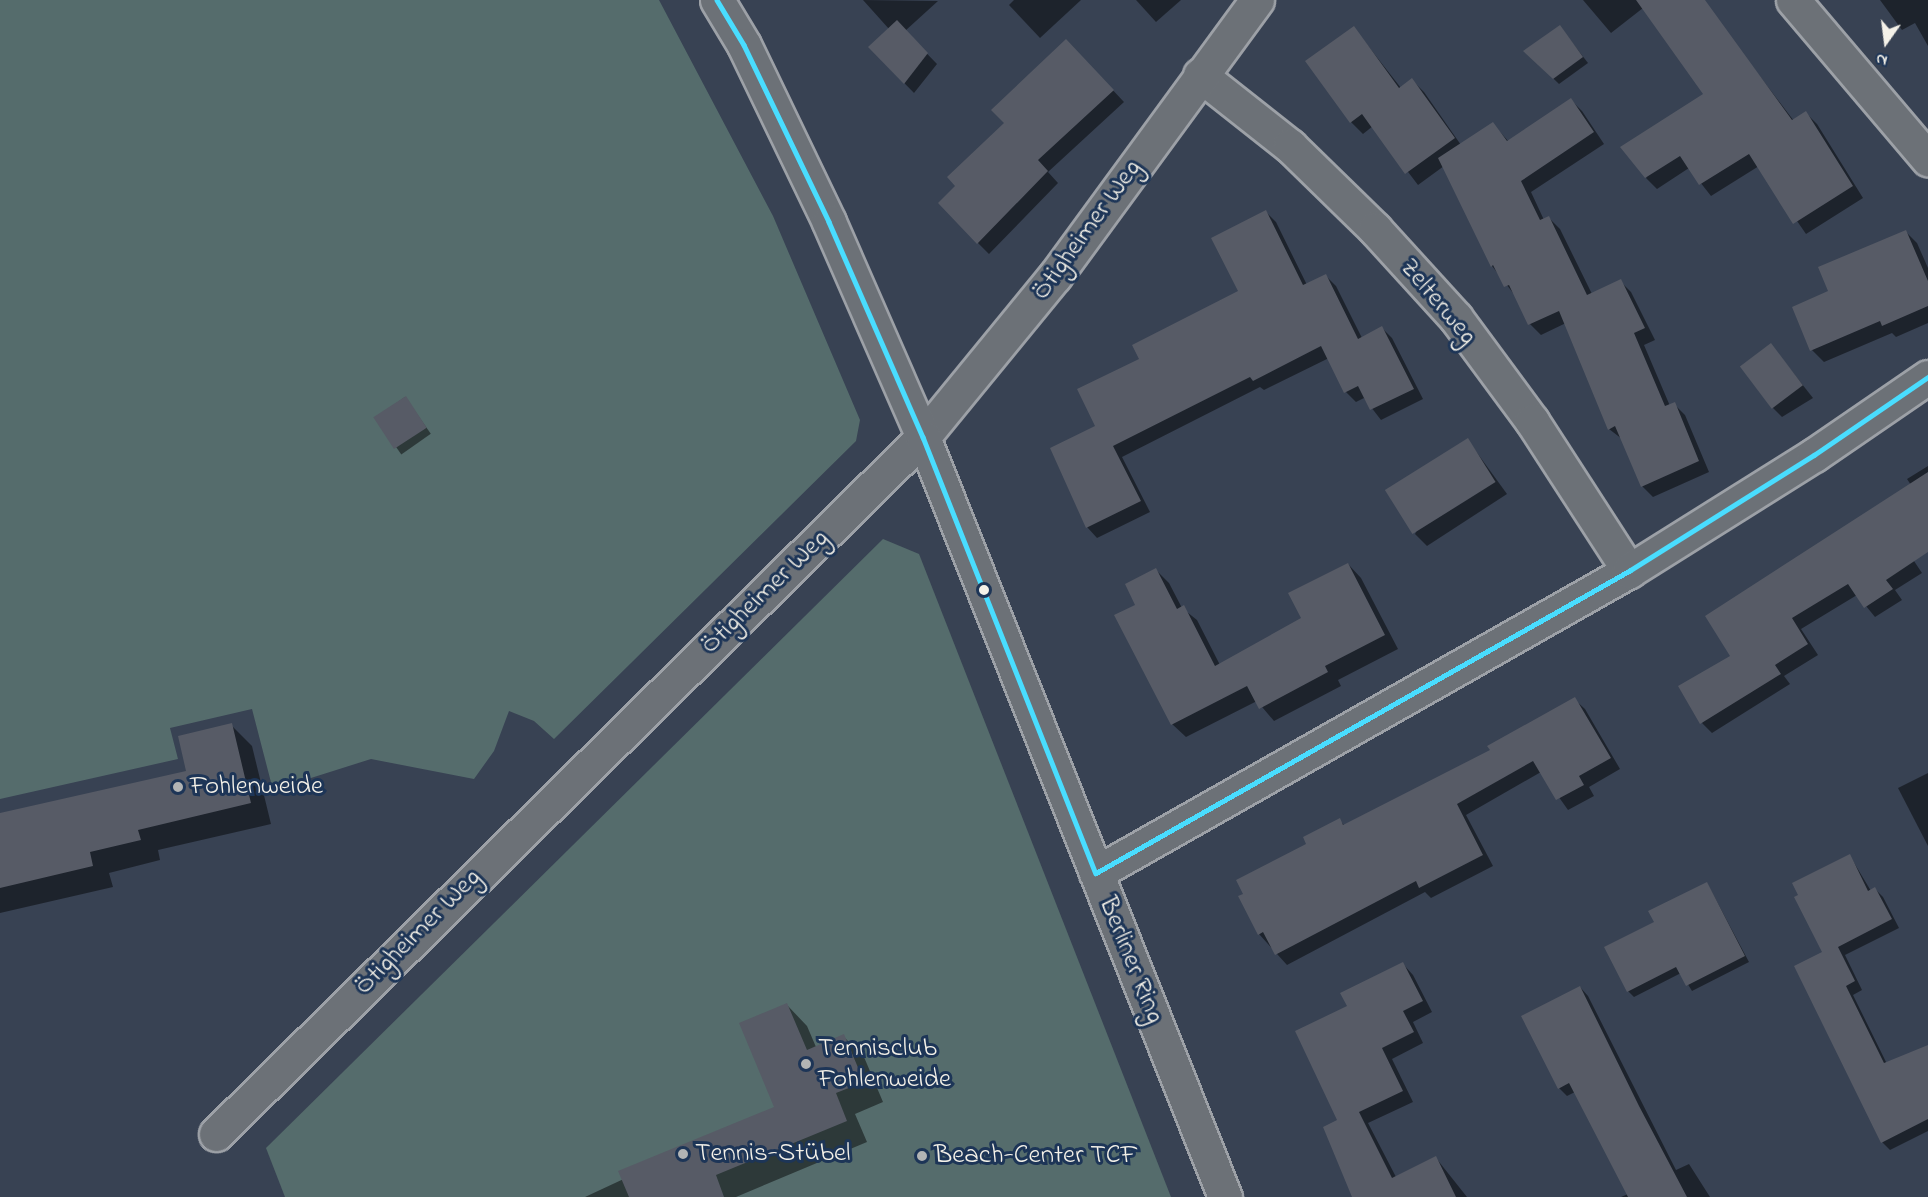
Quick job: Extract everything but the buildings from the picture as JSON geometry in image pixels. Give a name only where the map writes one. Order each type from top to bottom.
[{"type":"street","name":"Berliner Ring","points":[[717,0],[744,45],[830,222],[923,437],[1226,1197]]},
{"type":"street","name":"Ötigheimer Weg","points":[[216,1134],[923,437],[1055,276],[1257,0]]},
{"type":"street","points":[[1793,0],[1928,159]]},
{"type":"street","name":"Zelterweg","points":[[1200,75],[1290,146],[1375,229],[1456,318],[1532,421],[1629,571]]},
{"type":"street","points":[[1096,873],[1629,571],[1815,455],[1928,376]]},
{"type":"green space","points":[[0,0],[659,0],[773,216],[860,420],[856,441],[554,739],[534,721],[509,711],[494,751],[474,779],[371,759],[273,790],[252,709],[170,728],[178,759],[0,799]]},
{"type":"green space","points":[[883,539],[919,554],[1171,1197],[285,1197],[266,1148]]},
{"type":"transit line","points":[[717,0],[744,45],[829,222],[923,437],[1096,873]]},
{"type":"transit line","points":[[1096,873],[1629,571],[1814,455],[1928,377]]},
{"type":"place","name":"Fohlenweide","points":[[178,787]]},
{"type":"place","name":"Tennisclub Fohlenweide","points":[[806,1064]]},
{"type":"place","name":"Tennis-Stübel","points":[[683,1154]]},
{"type":"place","name":"Beach-Center TCF","points":[[922,1156]]}]
